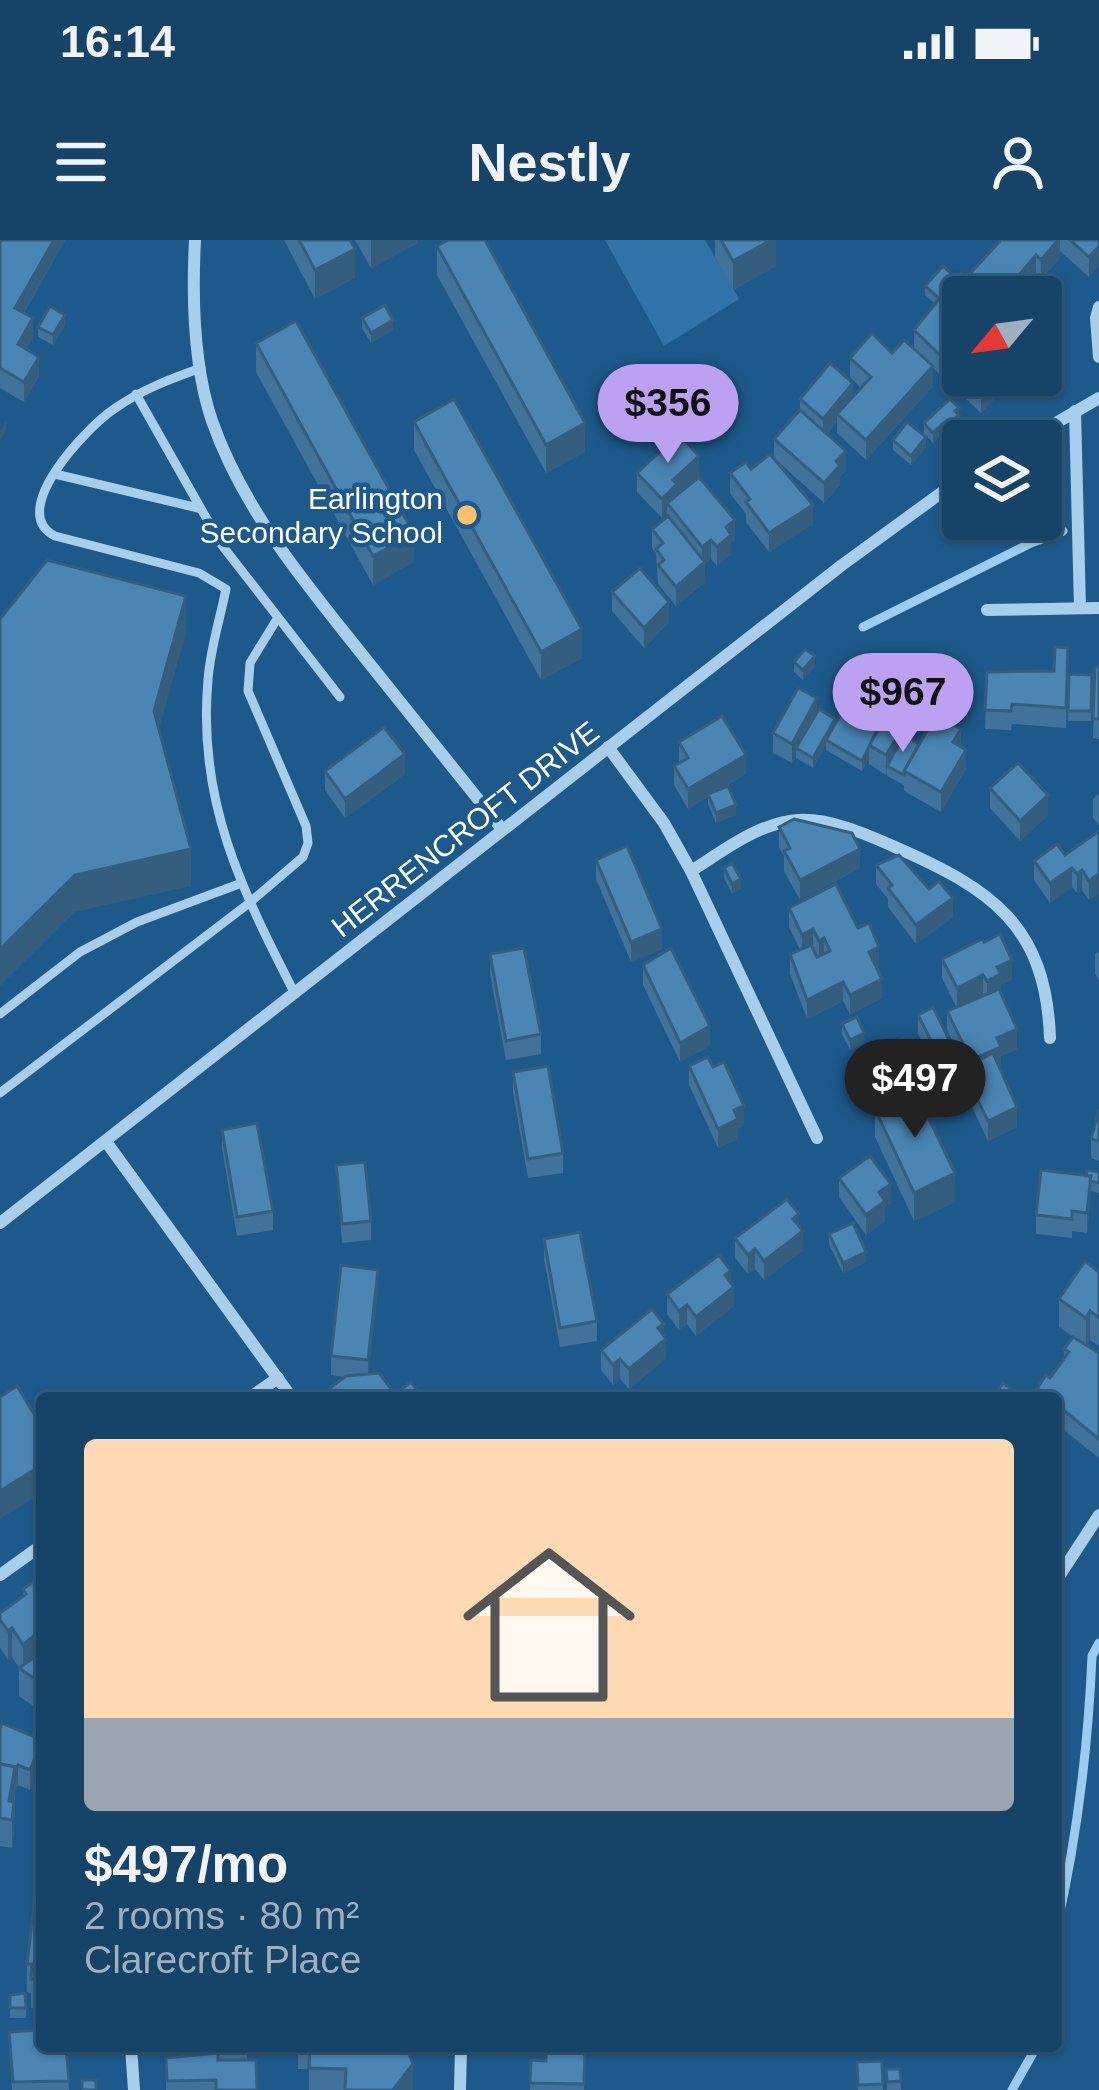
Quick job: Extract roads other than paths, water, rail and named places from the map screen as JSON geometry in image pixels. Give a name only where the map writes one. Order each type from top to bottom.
[{"type":"street","points":[[195,240],[193,295],[201,368],[210,416],[232,470],[273,542],[502,829]]},
{"type":"street","points":[[1099,307],[1099,357]]},
{"type":"street","points":[[1061,420],[1099,398]]},
{"type":"street","points":[[1075,412],[1080,608]]},
{"type":"street","name":"HERRENCROFT DRIVE","points":[[0,1223],[842,565],[942,492]]},
{"type":"street","points":[[987,610],[1099,608]]},
{"type":"street","points":[[608,747],[664,823],[691,872],[817,1138]]},
{"type":"street","points":[[691,872],[752,834],[797,820],[824,822],[940,867],[983,891],[1020,933],[1036,958],[1048,998],[1050,1038]]},
{"type":"street","points":[[107,1143],[288,1392]]},
{"type":"street","points":[[258,1392],[278,1378]]},
{"type":"street","points":[[1062,1572],[1099,1515]]},
{"type":"street","points":[[0,1575],[36,1548]]},
{"type":"street","points":[[131,2052],[134,2090]]},
{"type":"street","points":[[460,2090],[461,2052]]},
{"type":"lane","points":[[201,368],[136,394],[93,424],[56,474],[37,513],[47,533],[199,573],[226,590]]},
{"type":"lane","points":[[136,394],[198,508],[244,578],[340,697]]},
{"type":"lane","points":[[56,474],[198,508]]},
{"type":"lane","points":[[244,578],[226,590],[208,677],[206,718],[216,814],[239,884],[295,994]]},
{"type":"lane","points":[[0,1093],[248,904],[302,857],[308,843],[306,826],[248,691],[250,663],[277,619]]},
{"type":"lane","points":[[0,1014],[80,952],[137,922],[239,884]]},
{"type":"waterway","points":[[863,627],[1063,531]]},
{"type":"waterway","points":[[1062,1901],[1080,1794],[1092,1656],[1099,1643]]},
{"type":"waterway","points":[[1012,2090],[1034,2052]]},
{"type":"place","name":"Earlington Secondary School","points":[[467,515]]}]
